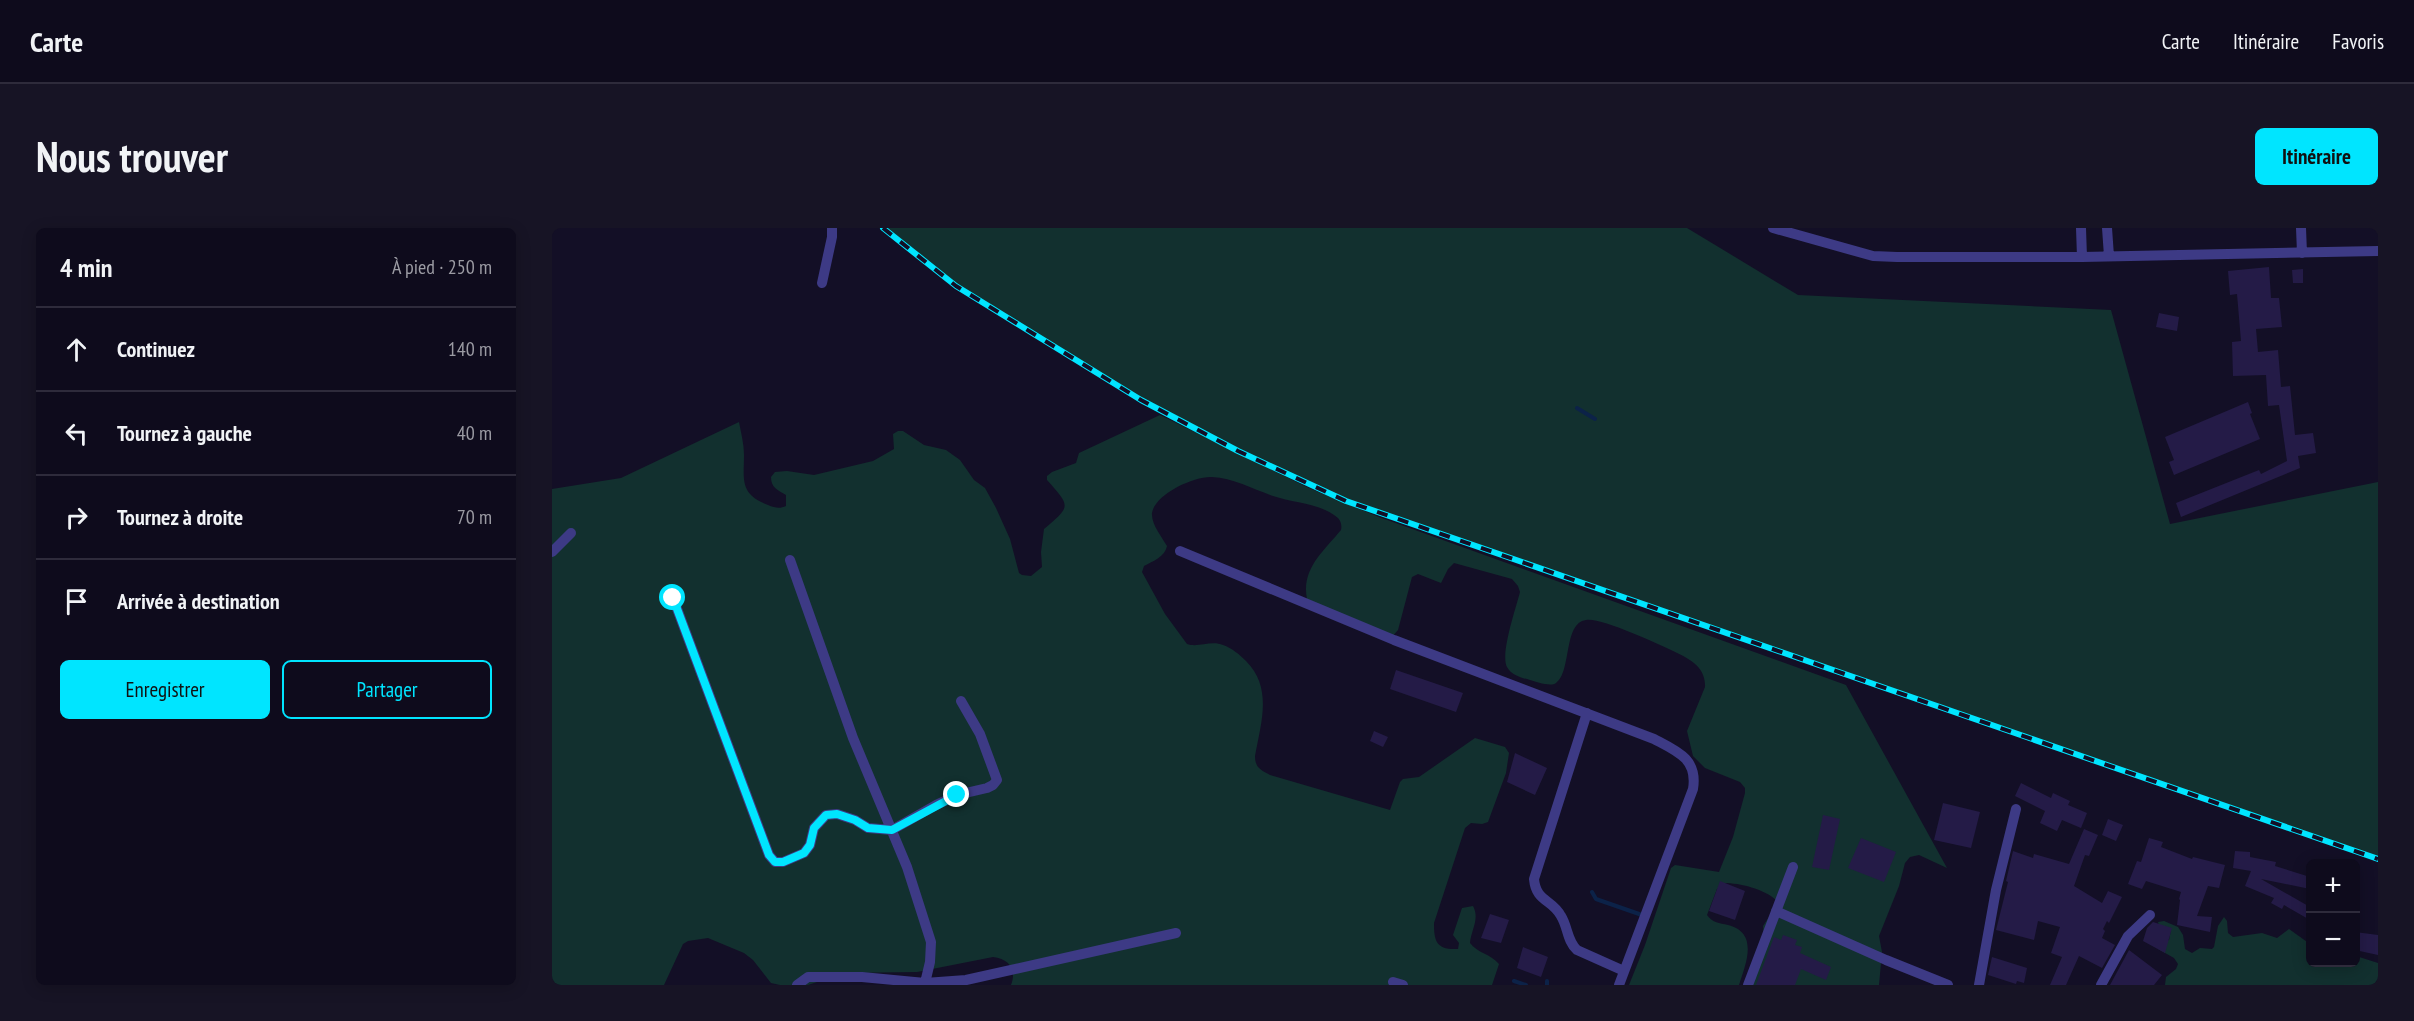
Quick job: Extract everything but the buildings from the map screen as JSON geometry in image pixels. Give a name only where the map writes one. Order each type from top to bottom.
[{"type":"street","points":[[822,283],[832,228]]},
{"type":"street","points":[[1773,228],[1873,256],[2082,257],[2378,251]]},
{"type":"street","points":[[2081,228],[2082,257]]},
{"type":"street","points":[[2107,228],[2109,256]]},
{"type":"street","points":[[2301,228],[2302,253]]},
{"type":"street","points":[[552,552],[571,533]]},
{"type":"street","points":[[1180,551],[1394,640],[1654,739],[1677,752],[1691,764],[1695,775],[1693,789],[1619,985]]},
{"type":"street","points":[[790,560],[853,738],[907,867],[931,942],[925,983]]},
{"type":"street","points":[[673,598],[769,855],[775,862],[783,862],[804,853],[810,845],[814,828],[826,815],[837,814],[855,820],[868,828],[892,830],[957,795],[993,785],[997,780],[980,734],[961,701]]},
{"type":"street","points":[[1587,713],[1534,879],[1535,889],[1540,897],[1562,916],[1572,945],[1577,950],[1624,971]]},
{"type":"street","points":[[1979,985],[1996,890],[2016,809]]},
{"type":"street","points":[[1748,985],[1792,867]]},
{"type":"street","points":[[1776,911],[1948,985]]},
{"type":"street","points":[[2101,985],[2128,936],[2150,915]]},
{"type":"street","points":[[797,985],[808,977],[862,981],[967,983],[1176,933]]},
{"type":"green space","points":[[883,228],[1687,228],[1798,295],[2111,310],[2170,524],[2378,482],[2378,859],[1346,501],[1238,451],[1141,400],[956,286]]},
{"type":"green space","points":[[1160,415],[1309,488],[1379,517],[1846,685],[1947,868],[1919,855],[1910,857],[1905,863],[1899,886],[1879,936],[1882,952],[1879,985],[1753,985],[1765,947],[1763,926],[1776,906],[1776,900],[1752,887],[1724,883],[1717,889],[1707,915],[1714,921],[1738,929],[1744,935],[1748,950],[1739,985],[1629,985],[1671,868],[1675,865],[1719,872],[1733,837],[1745,793],[1745,788],[1740,782],[1705,768],[1693,756],[1687,731],[1705,687],[1705,680],[1699,668],[1684,656],[1641,637],[1603,622],[1586,620],[1579,623],[1574,630],[1564,669],[1556,683],[1543,684],[1517,676],[1509,670],[1505,661],[1512,619],[1520,592],[1518,586],[1512,579],[1454,563],[1441,583],[1418,574],[1412,577],[1398,630],[1391,638],[1307,599],[1306,588],[1310,570],[1341,530],[1338,518],[1315,506],[1273,496],[1228,479],[1204,477],[1176,488],[1160,499],[1155,506],[1152,513],[1153,522],[1167,546],[1161,556],[1144,566],[1142,572],[1165,614],[1187,644],[1214,643],[1226,646],[1241,656],[1254,671],[1260,683],[1263,706],[1255,756],[1259,768],[1270,775],[1390,810],[1403,779],[1419,777],[1475,738],[1505,747],[1509,753],[1506,773],[1488,822],[1471,823],[1465,828],[1434,923],[1438,943],[1445,948],[1458,949],[1459,943],[1453,935],[1462,908],[1473,906],[1476,915],[1470,943],[1499,964],[1492,985],[1011,985],[1013,974],[1010,966],[1003,960],[993,957],[917,972],[844,973],[808,985],[780,985],[771,983],[753,960],[744,953],[708,938],[683,944],[664,985],[552,985],[552,489],[621,478],[739,422],[744,451],[744,478],[748,491],[759,501],[782,508],[786,506],[786,495],[772,484],[771,477],[775,472],[787,471],[814,475],[873,461],[894,449],[893,434],[903,431],[924,445],[946,450],[960,460],[974,480],[985,488],[1010,539],[1019,573],[1031,576],[1042,567],[1044,529],[1063,511],[1065,506],[1064,501],[1047,480],[1047,476],[1076,463],[1079,453]]},
{"type":"green space","points":[[2224,917],[2227,921],[2228,933],[2233,937],[2262,933],[2277,938],[2289,929],[2306,941],[2306,967],[2360,967],[2360,957],[2378,963],[2378,985],[2165,985],[2166,977],[2176,969],[2178,964],[2174,958],[2158,949],[2158,944],[2169,940],[2171,930],[2159,926],[2158,922],[2164,921],[2178,927],[2183,935],[2185,949],[2192,953],[2200,948],[2212,949],[2214,947],[2218,926]]},
{"type":"waterway","points":[[1577,408],[1595,419]]},
{"type":"waterway","points":[[1592,892],[1596,899],[1642,915]]},
{"type":"waterway","points":[[1514,981],[1526,985]]},
{"type":"railway","points":[[883,228],[956,286],[1141,400],[1238,451],[1346,501],[2378,859]]},
{"type":"route","points":[[673,598],[769,855],[775,862],[783,862],[804,853],[810,845],[814,828],[826,815],[837,814],[855,820],[868,828],[892,830],[957,795]]}]
